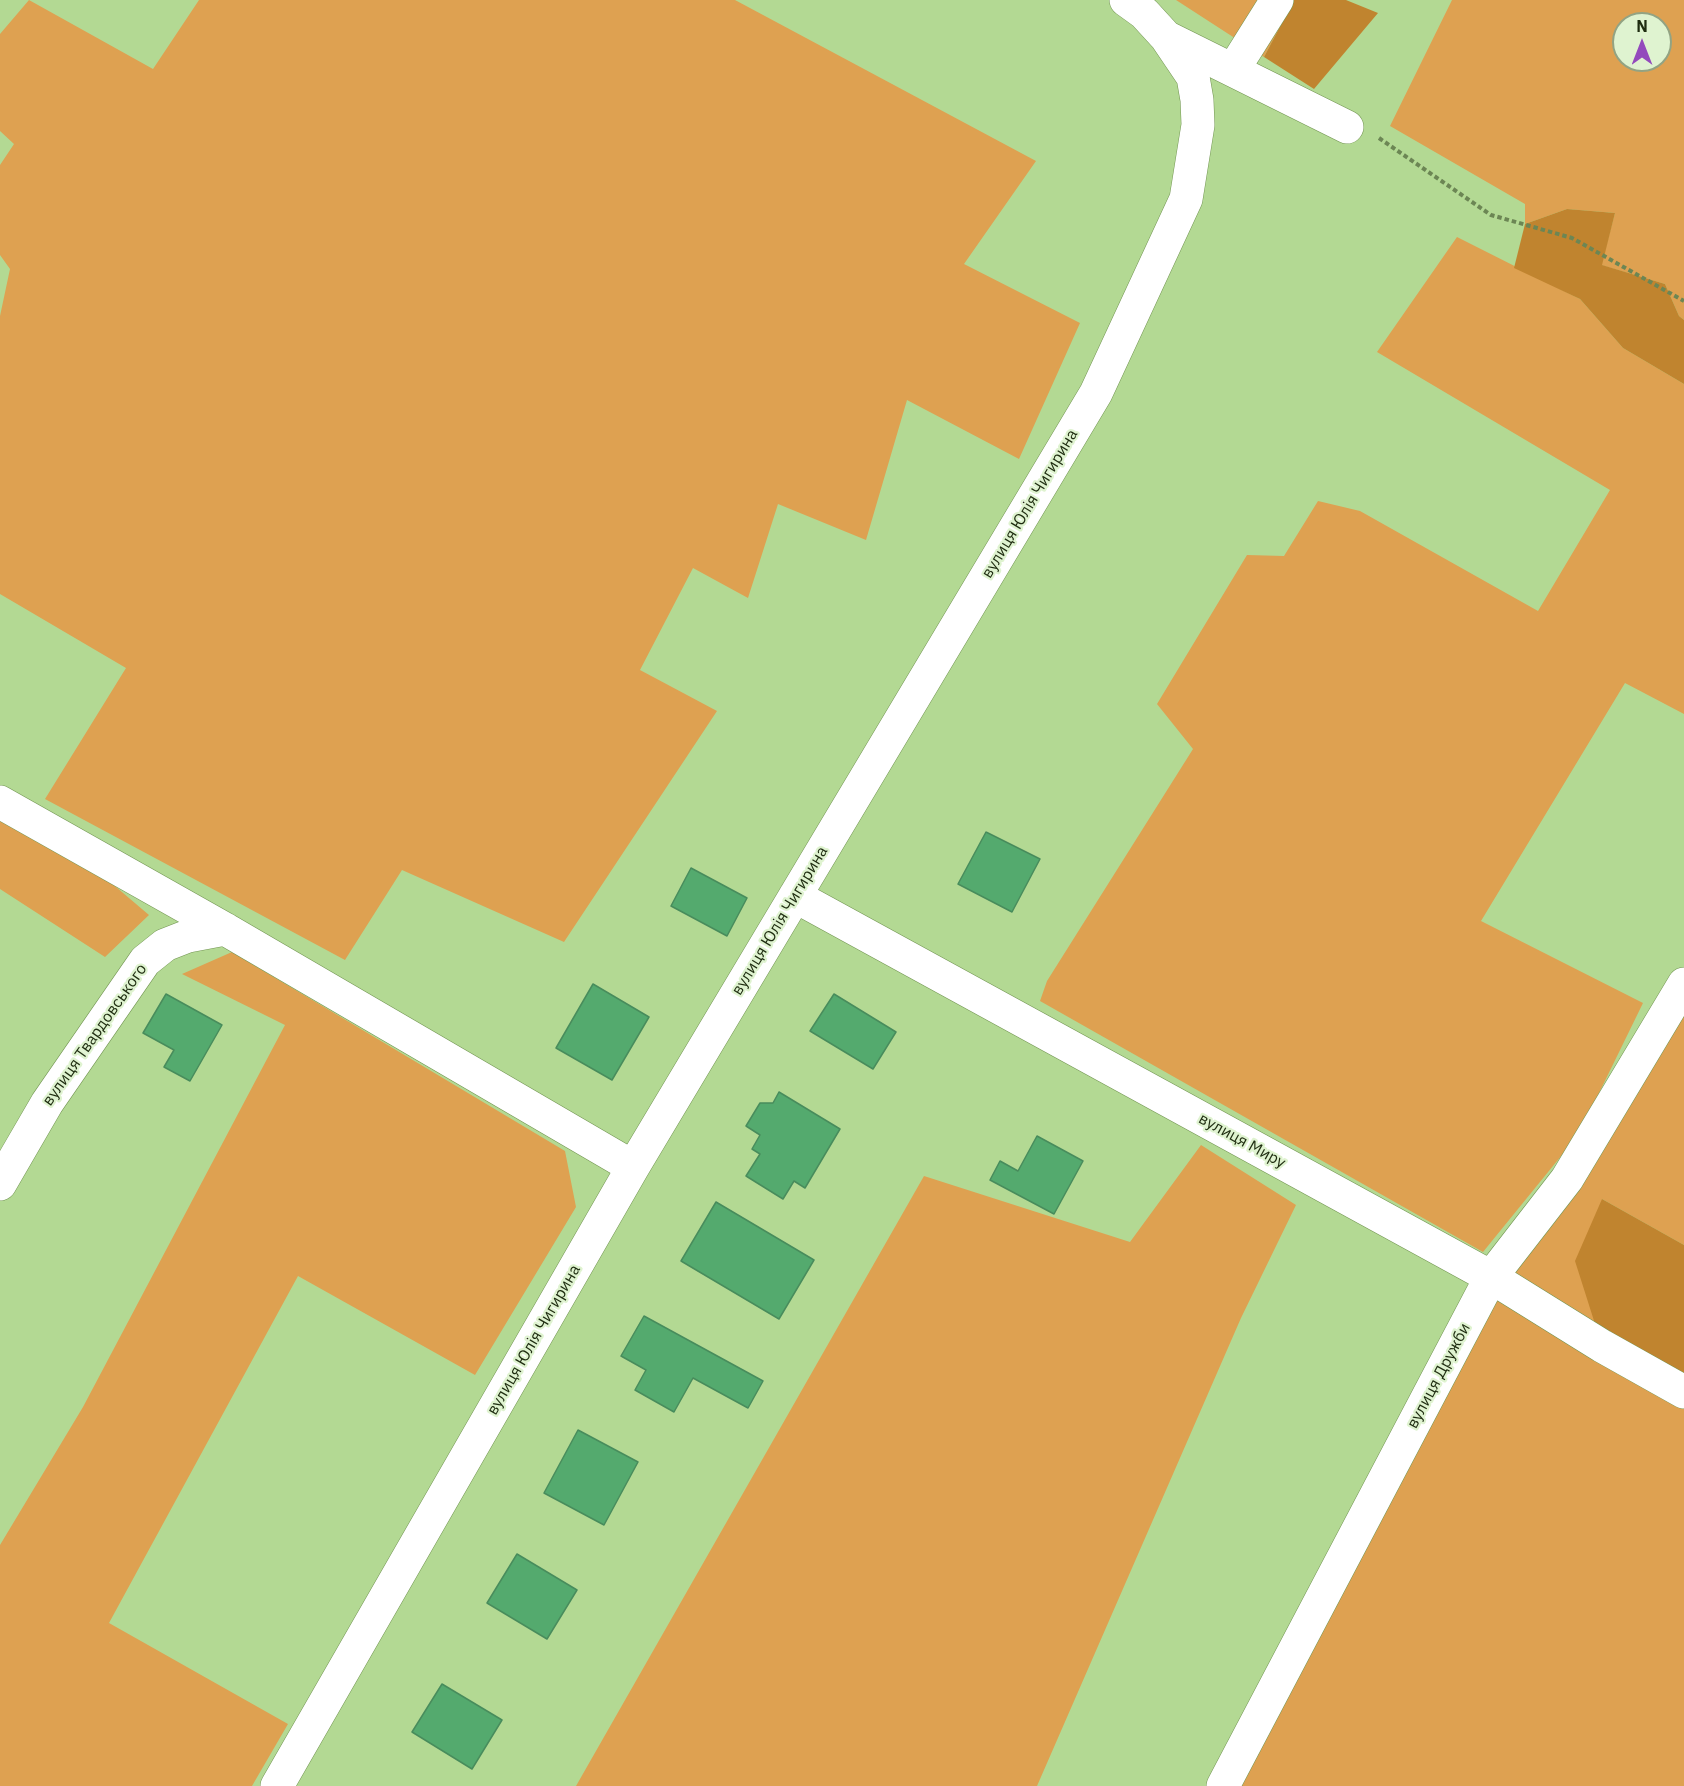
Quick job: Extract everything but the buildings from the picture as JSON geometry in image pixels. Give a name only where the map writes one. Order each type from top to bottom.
[{"type":"street","points":[[1126,0],[1144,13],[1166,37],[1347,127]]},
{"type":"street","points":[[1233,70],[1277,0]]},
{"type":"street","name":"вулиця Юлія Чигирина","points":[[277,1786],[633,1167],[1096,393],[1186,199],[1198,125],[1197,100],[1193,77],[1166,37]]},
{"type":"street","points":[[0,802],[225,928],[633,1167]]},
{"type":"street","name":"вулиця Миру","points":[[795,896],[1491,1277],[1602,1346],[1684,1392]]},
{"type":"street","name":"вулиця Твардовського","points":[[0,1184],[47,1103],[145,961],[165,945],[188,936],[225,928]]},
{"type":"street","name":"вулиця Дружби","points":[[1223,1786],[1491,1277],[1567,1179],[1684,984]]},
{"type":"path","points":[[1347,127],[1371,133],[1491,215],[1572,238],[1684,301]]},
{"type":"shaded area","points":[[29,0],[153,69],[199,0],[735,0],[1036,161],[964,264],[1080,323],[1019,459],[907,400],[866,540],[778,504],[748,598],[693,568],[640,670],[717,711],[564,942],[402,870],[345,960],[45,799],[126,668],[0,594],[0,316],[10,269],[0,255],[0,165],[14,144],[0,131],[0,34]]},
{"type":"shaded area","points":[[1176,0],[1294,0],[1264,57]]},
{"type":"shaded area","points":[[1294,0],[1346,0],[1378,13],[1314,89],[1264,57]]},
{"type":"shaded area","points":[[1452,0],[1684,0],[1684,320],[1679,316],[1665,284],[1601,265],[1615,213],[1567,209],[1525,224],[1525,204],[1390,126]]},
{"type":"shaded area","points":[[1567,209],[1615,213],[1602,265],[1665,284],[1679,316],[1684,320],[1684,384],[1623,348],[1580,299],[1514,268],[1525,224]]},
{"type":"shaded area","points":[[1457,237],[1580,299],[1623,348],[1684,384],[1684,714],[1625,683],[1481,921],[1643,1003],[1579,1134],[1483,1252],[1040,1001],[1047,981],[1193,749],[1157,704],[1247,555],[1284,556],[1318,501],[1360,511],[1538,611],[1610,490],[1377,352]]},
{"type":"shaded area","points":[[0,817],[96,870],[149,915],[105,957],[0,889]]},
{"type":"shaded area","points":[[232,952],[565,1151],[576,1207],[475,1375],[298,1276],[109,1623],[288,1724],[252,1786],[0,1786],[0,1545],[83,1407],[285,1025],[182,974]]},
{"type":"shaded area","points":[[1684,984],[1684,1245],[1602,1199],[1684,1392],[1684,1786],[1223,1786],[1491,1277]]},
{"type":"shaded area","points":[[1201,1145],[1296,1205],[1241,1318],[1037,1786],[576,1786],[924,1176],[1130,1242]]},
{"type":"shaded area","points":[[1602,1199],[1684,1245],[1684,1392],[1602,1346],[1575,1261]]}]
